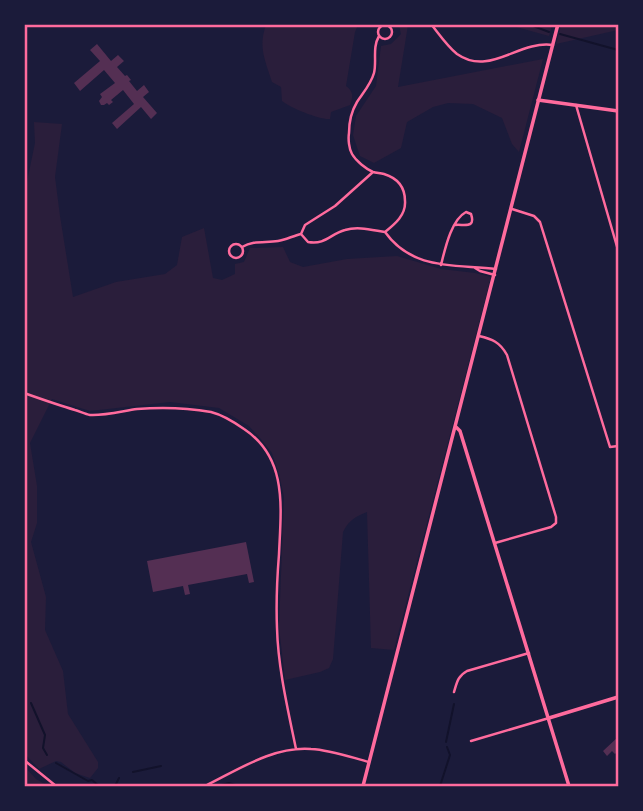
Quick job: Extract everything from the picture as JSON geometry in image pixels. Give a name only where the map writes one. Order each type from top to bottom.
[{"type":"main road","points":[[363,786],[558,24]]},
{"type":"main road","points":[[538,100],[618,111]]},
{"type":"main road","points":[[456,427],[460,431],[569,786]]},
{"type":"main road","points":[[549,718],[618,697]]},
{"type":"street","points":[[431,24],[454,52],[470,60],[491,61],[533,45],[553,45]]},
{"type":"street","points":[[301,234],[308,242],[316,243],[353,228],[385,232],[395,225],[402,215],[405,197],[402,187],[397,180],[373,172],[361,164],[352,154],[348,137],[350,117],[372,80],[375,43],[379,36]]},
{"type":"street","points":[[576,105],[618,250]]},
{"type":"street","points":[[242,247],[242,256],[231,256],[229,252],[236,244],[242,247],[257,241],[281,240],[301,234],[305,225],[335,206],[373,172]]},
{"type":"street","points":[[511,209],[537,217],[543,228],[610,447],[618,446]]},
{"type":"street","points":[[441,265],[455,225],[463,213],[471,214],[471,224],[455,225]]},
{"type":"street","points":[[385,232],[393,243],[420,260],[441,265],[496,269]]},
{"type":"street","points":[[475,268],[495,275]]},
{"type":"street","points":[[479,336],[497,342],[506,355],[556,514],[555,523],[551,527],[495,543]]},
{"type":"street","points":[[24,393],[91,415],[140,409],[215,413],[250,432],[261,444],[273,462],[281,490],[277,632],[296,749]]},
{"type":"street","points":[[454,692],[461,674],[529,653]]},
{"type":"street","points":[[471,741],[549,718]]},
{"type":"street","points":[[205,786],[264,756],[296,749],[326,750],[369,762]]},
{"type":"street","points":[[24,760],[56,786]]},
{"type":"shaded area","points":[[266,25],[358,25],[346,86],[352,95],[350,105],[331,112],[330,119],[325,119],[282,101],[281,87],[272,82],[263,54]]},
{"type":"shaded area","points":[[399,25],[408,25],[398,87],[543,59],[519,152],[512,144],[502,118],[473,104],[448,103],[433,107],[407,122],[401,148],[374,163],[360,156],[353,135],[356,116],[376,86],[381,46],[391,44],[401,34]]},
{"type":"shaded area","points":[[509,25],[552,25],[549,36]]},
{"type":"shaded area","points":[[561,25],[618,25],[618,30],[556,44]]},
{"type":"shaded area","points":[[34,122],[62,124],[55,177],[73,297],[116,282],[165,274],[177,265],[182,237],[204,228],[213,278],[222,280],[235,274],[235,264],[244,262],[250,248],[283,247],[290,262],[303,267],[347,259],[397,256],[441,269],[491,277],[394,650],[371,648],[367,512],[353,519],[343,532],[333,659],[329,668],[320,672],[285,680],[279,627],[284,497],[272,453],[249,426],[219,408],[170,402],[90,411],[52,399],[30,443],[37,486],[37,523],[31,542],[46,597],[45,630],[63,671],[68,714],[98,762],[98,768],[90,778],[75,773],[56,761],[39,769],[25,754],[24,196],[35,143]]},
{"type":"shaded area","points":[[25,767],[36,779],[48,786],[25,786]]},
{"type":"building","points":[[97,44],[111,61],[118,55],[124,61],[117,67],[127,75],[137,91],[144,85],[149,92],[143,97],[157,113],[151,119],[141,107],[117,129],[112,123],[134,104],[123,90],[109,105],[101,105],[100,94],[115,83],[104,70],[80,91],[74,83],[100,61],[90,50]]},
{"type":"building","points":[[246,542],[254,582],[249,583],[247,574],[188,585],[190,594],[185,595],[183,586],[153,592],[147,561]]},
{"type":"building","points":[[618,737],[618,751],[615,754],[612,751],[607,756],[603,751]]},
{"type":"waterway","points":[[528,24],[549,32]]},
{"type":"waterway","points":[[560,34],[618,50]]},
{"type":"waterway","points":[[24,684],[26,689]]},
{"type":"waterway","points":[[31,703],[45,735],[43,748],[47,755]]},
{"type":"waterway","points":[[446,742],[454,704]]},
{"type":"waterway","points":[[440,786],[450,755],[447,747]]},
{"type":"waterway","points":[[56,763],[99,786]]},
{"type":"waterway","points":[[133,772],[161,766]]},
{"type":"waterway","points":[[115,786],[119,778]]},
{"type":"waterway","points":[[217,786],[229,783],[238,786]]}]
